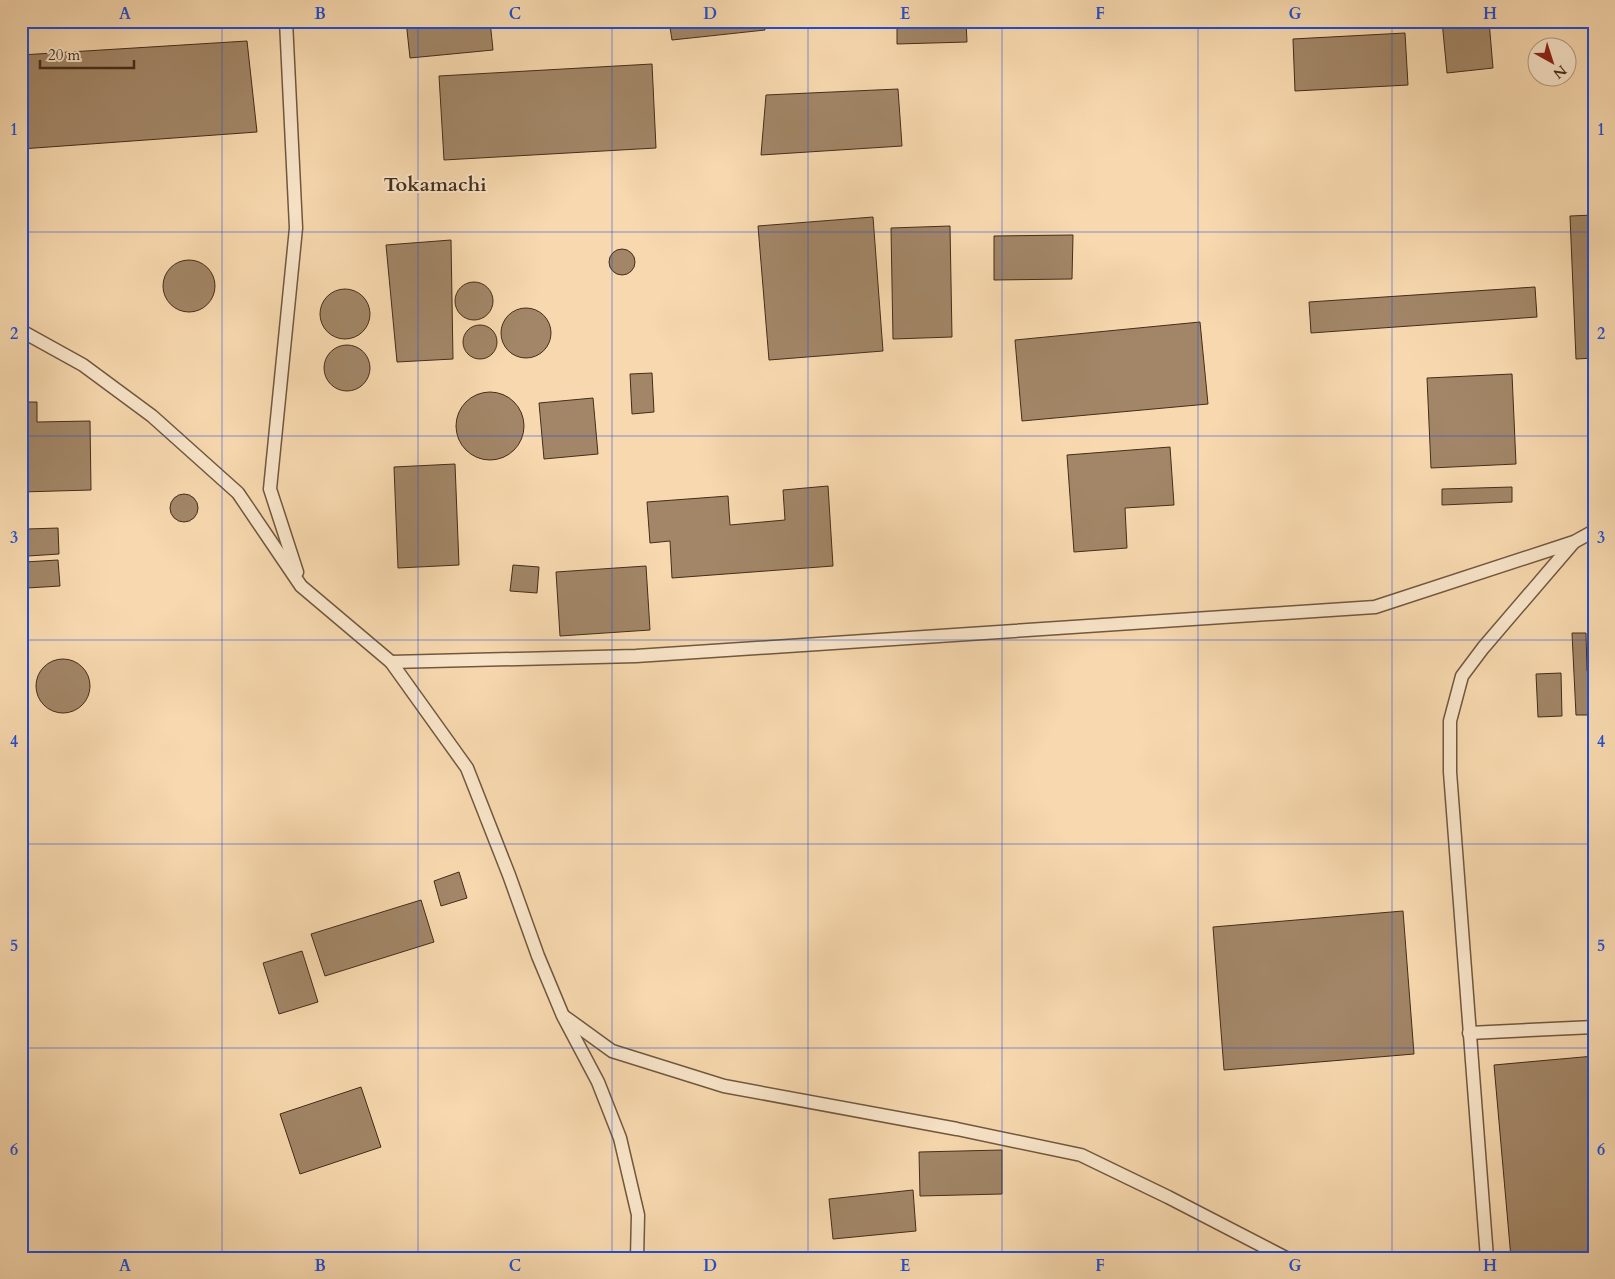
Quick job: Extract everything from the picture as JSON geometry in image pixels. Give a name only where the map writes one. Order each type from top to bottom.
[{"type":"lane","points":[[286,21],[296,228],[270,489],[301,586]]},
{"type":"lane","points":[[21,333],[83,365],[152,416],[238,493],[301,586],[392,662],[467,768],[538,956],[563,1016],[598,1082],[620,1138],[638,1215],[637,1258]]},
{"type":"lane","points":[[392,662],[636,656],[1375,607],[1574,542],[1594,532]]},
{"type":"lane","points":[[1487,1258],[1450,772],[1450,721],[1462,676],[1483,648],[1574,542]]},
{"type":"lane","points":[[563,1016],[612,1051],[724,1086],[947,1127],[1081,1155],[1168,1197],[1286,1258]]},
{"type":"lane","points":[[1469,1033],[1594,1026]]},
{"type":"building","points":[[406,21],[490,21],[493,50],[410,58]]},
{"type":"building","points":[[547,21],[600,21],[548,26]]},
{"type":"building","points":[[669,21],[764,21],[765,30],[672,40]]},
{"type":"building","points":[[897,21],[966,21],[967,42],[897,44]]},
{"type":"building","points":[[1296,21],[1354,21],[1298,25]]},
{"type":"building","points":[[1442,21],[1489,21],[1493,68],[1447,73]]},
{"type":"building","points":[[1405,33],[1408,85],[1295,91],[1293,39]]},
{"type":"building","points":[[247,41],[257,132],[21,149],[21,55]]},
{"type":"building","points":[[652,64],[656,148],[444,160],[439,76]]},
{"type":"building","points":[[898,89],[902,146],[761,155],[766,95]]},
{"type":"building","points":[[1594,215],[1594,358],[1576,359],[1570,216]]},
{"type":"building","points":[[873,217],[883,351],[769,360],[758,226]]},
{"type":"building","points":[[950,226],[952,337],[893,339],[891,228]]},
{"type":"building","points":[[1073,235],[1072,279],[994,280],[994,236]]},
{"type":"building","points":[[451,240],[453,359],[397,362],[386,245]]},
{"type":"building","points":[[622,249],[631,253],[635,262],[631,271],[622,275],[613,271],[609,262],[613,253]]},
{"type":"building","points":[[184,260],[194,260],[208,267],[215,281],[215,291],[208,305],[194,312],[184,312],[174,308],[167,301],[163,291],[163,281],[167,271],[174,264]]},
{"type":"building","points":[[474,282],[488,287],[493,301],[488,315],[474,320],[460,315],[455,301],[460,287]]},
{"type":"building","points":[[1535,287],[1537,317],[1311,333],[1309,302]]},
{"type":"building","points":[[345,289],[355,291],[363,296],[368,304],[370,314],[368,324],[363,332],[355,337],[345,339],[335,337],[327,332],[322,324],[320,314],[322,304],[327,296],[335,291]]},
{"type":"building","points":[[526,308],[535,310],[546,319],[551,333],[549,342],[540,353],[526,358],[517,356],[506,347],[501,333],[503,324],[512,313]]},
{"type":"building","points":[[1200,322],[1208,404],[1022,421],[1015,340]]},
{"type":"building","points":[[480,325],[487,326],[492,330],[496,335],[496,349],[492,354],[487,358],[480,359],[473,358],[468,354],[464,349],[463,342],[464,335],[468,330],[473,326]]},
{"type":"building","points":[[342,345],[352,345],[366,355],[370,368],[366,381],[360,387],[352,391],[342,391],[328,381],[324,373],[324,363],[334,349]]},
{"type":"building","points":[[652,373],[654,412],[632,414],[630,374]]},
{"type":"building","points":[[1512,374],[1516,464],[1431,468],[1427,378]]},
{"type":"building","points":[[490,392],[503,395],[514,402],[521,413],[524,426],[521,439],[514,450],[503,457],[490,460],[477,457],[466,450],[459,439],[456,426],[459,413],[466,402],[477,395]]},
{"type":"building","points":[[593,398],[598,454],[544,459],[539,403]]},
{"type":"building","points":[[21,402],[37,402],[37,422],[90,421],[91,490],[21,492]]},
{"type":"building","points":[[1170,447],[1174,505],[1125,508],[1127,548],[1074,552],[1067,455]]},
{"type":"building","points":[[455,464],[459,565],[398,568],[394,467]]},
{"type":"building","points":[[828,486],[833,566],[672,578],[670,541],[650,543],[647,502],[728,496],[730,525],[785,520],[783,490]]},
{"type":"building","points":[[1512,487],[1512,502],[1442,505],[1442,489]]},
{"type":"building","points":[[184,494],[194,498],[198,508],[194,518],[184,522],[174,518],[170,508],[174,498]]},
{"type":"building","points":[[58,528],[59,554],[28,556],[27,529]]},
{"type":"building","points":[[58,560],[60,586],[27,588],[25,562]]},
{"type":"building","points":[[513,565],[539,567],[537,593],[510,591]]},
{"type":"building","points":[[646,566],[650,630],[560,636],[556,572]]},
{"type":"building","points":[[1572,633],[1586,633],[1587,671],[1594,671],[1594,715],[1576,715]]},
{"type":"building","points":[[58,659],[68,659],[78,663],[86,671],[90,686],[86,701],[78,709],[68,713],[58,713],[48,709],[40,701],[36,691],[36,681],[40,671],[48,663]]},
{"type":"building","points":[[1561,673],[1562,716],[1538,717],[1536,674]]},
{"type":"building","points":[[459,872],[467,898],[441,906],[434,881]]},
{"type":"building","points":[[421,900],[434,942],[325,976],[311,934]]},
{"type":"building","points":[[1403,911],[1414,1054],[1224,1070],[1213,927]]},
{"type":"building","points":[[302,951],[318,1002],[279,1014],[263,963]]},
{"type":"building","points":[[1594,1056],[1594,1258],[1511,1258],[1494,1065]]},
{"type":"building","points":[[361,1087],[381,1147],[300,1174],[280,1114]]},
{"type":"building","points":[[1002,1150],[1002,1194],[920,1196],[919,1152]]},
{"type":"building","points":[[913,1190],[916,1231],[833,1239],[829,1199]]},
{"type":"district","name":"Tokamachi","points":[[435,184]]}]
